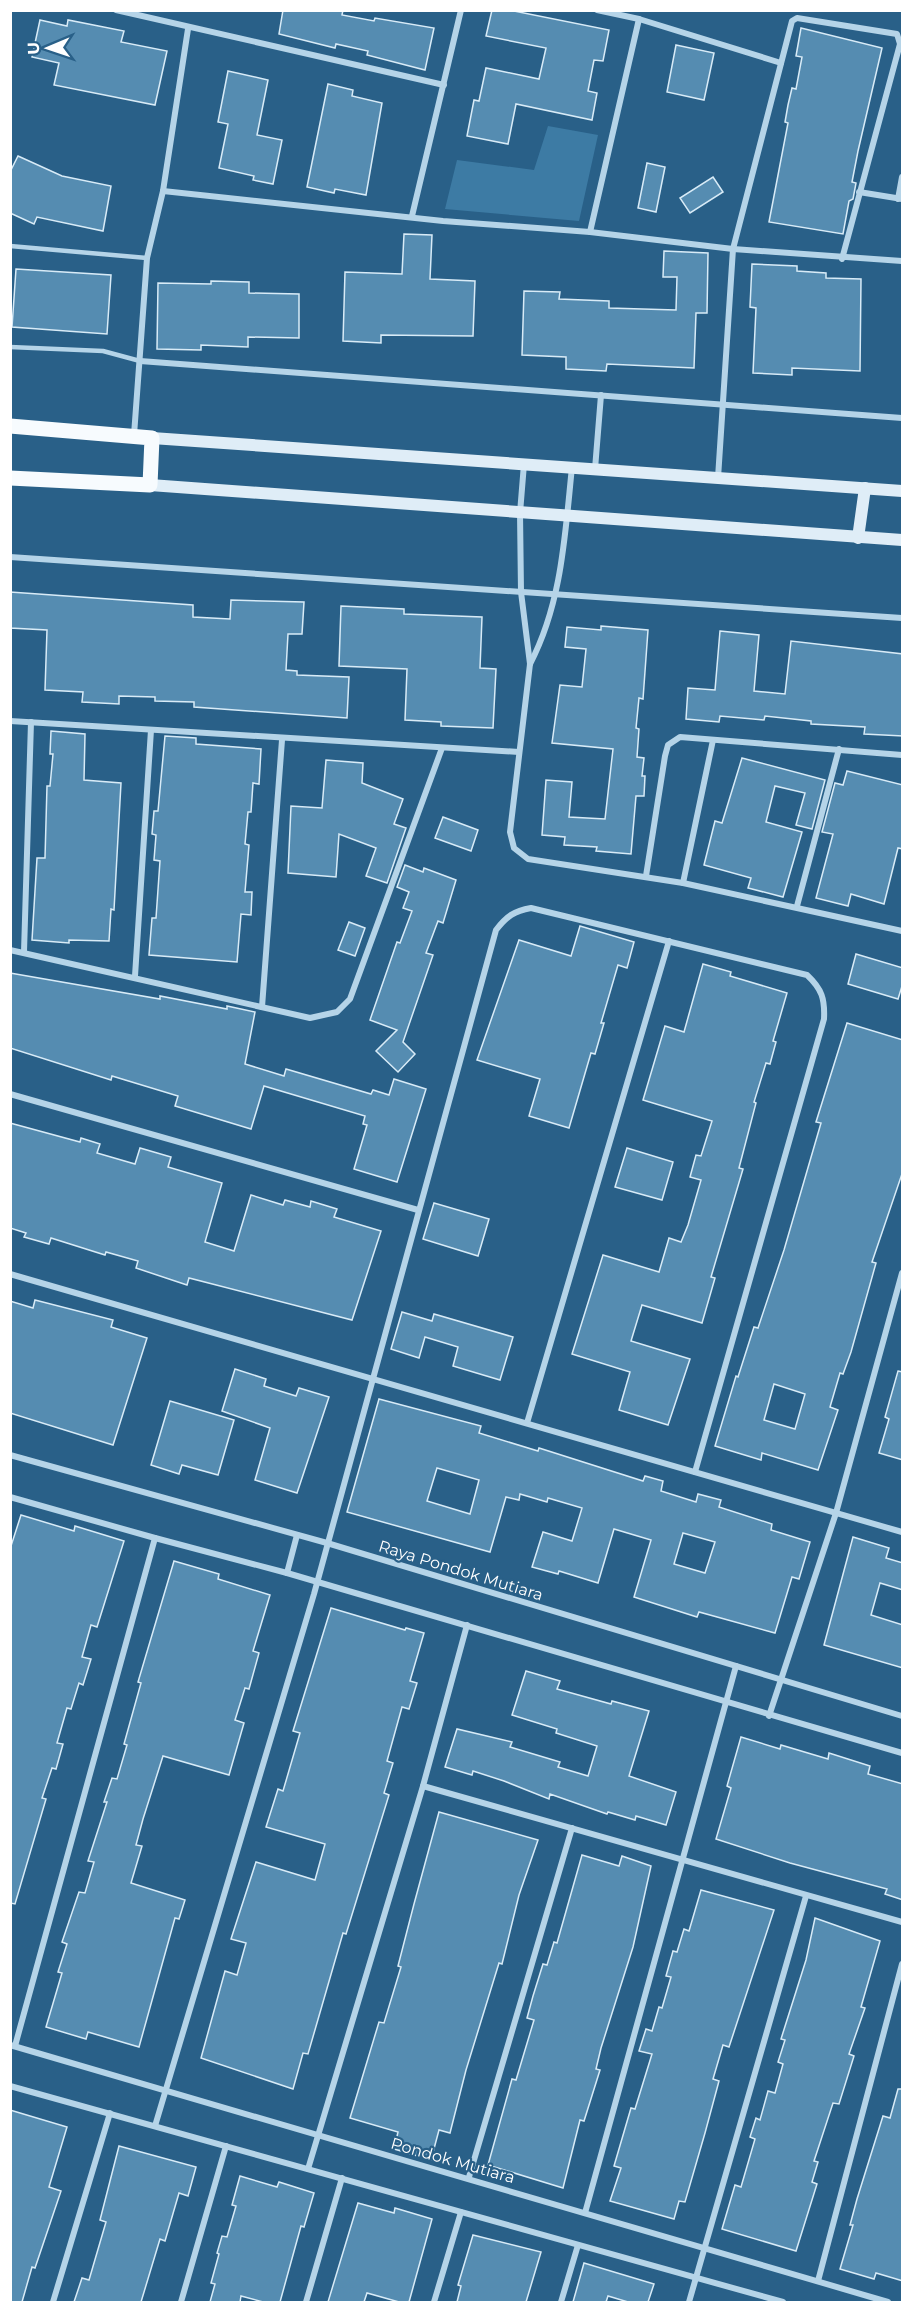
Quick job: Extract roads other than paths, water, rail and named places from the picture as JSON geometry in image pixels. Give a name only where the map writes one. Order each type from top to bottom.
[{"type":"main road","points":[[10,426],[903,491]]},
{"type":"main road","points":[[150,485],[152,438]]},
{"type":"main road","points":[[10,478],[150,485],[903,540]]},
{"type":"main road","points":[[858,538],[864,488]]},
{"type":"street","points":[[116,10],[188,29],[444,85]]},
{"type":"street","points":[[412,216],[461,10]]},
{"type":"street","points":[[597,10],[639,19],[781,63]]},
{"type":"street","points":[[718,478],[732,249],[792,21],[797,18],[897,34],[900,38],[842,259]]},
{"type":"street","points":[[590,232],[639,19]]},
{"type":"street","points":[[134,436],[147,258],[163,192],[188,29]]},
{"type":"street","points":[[859,192],[900,199],[903,177]]},
{"type":"street","points":[[163,192],[590,232],[732,249],[842,259],[903,261]]},
{"type":"street","points":[[140,361],[903,418]]},
{"type":"street","points":[[595,469],[601,395]]},
{"type":"street","points":[[524,464],[520,513],[521,592],[530,664],[510,832],[514,848],[528,859],[683,883],[797,906],[903,931]]},
{"type":"street","points":[[530,664],[546,633],[556,594],[572,467]]},
{"type":"street","points":[[10,557],[903,618]]},
{"type":"street","points":[[10,721],[282,740],[519,752]]},
{"type":"street","points":[[24,952],[31,722]]},
{"type":"street","points":[[135,976],[151,730]]},
{"type":"street","points":[[646,876],[668,745],[680,737],[903,754]]},
{"type":"street","points":[[262,1007],[282,740]]},
{"type":"street","points":[[683,883],[713,740]]},
{"type":"street","points":[[10,950],[135,976],[310,1018],[338,1012],[350,999],[442,748]]},
{"type":"street","points":[[797,906],[839,749]]},
{"type":"street","points":[[155,2126],[317,1582],[496,930],[507,916],[516,910],[531,908],[807,975],[820,987],[825,1002],[824,1019],[695,1472]]},
{"type":"street","points":[[526,1423],[669,941]]},
{"type":"street","points":[[10,1094],[418,1210]]},
{"type":"street","points":[[769,1716],[836,1513],[903,1273]]},
{"type":"street","points":[[10,1274],[903,1532]]},
{"type":"street","name":"Raya Pondok Mutiara","points":[[10,1455],[327,1543],[903,1716]]},
{"type":"street","points":[[10,1497],[287,1573],[726,1701],[769,1716],[903,1753]]},
{"type":"street","points":[[287,1573],[297,1535]]},
{"type":"street","points":[[13,2046],[155,1538]]},
{"type":"street","points":[[308,2169],[423,1786],[467,1625]]},
{"type":"street","points":[[585,2213],[736,1666]]},
{"type":"street","points":[[423,1786],[903,1922]]},
{"type":"street","points":[[469,2177],[572,1828]]},
{"type":"street","points":[[689,2302],[806,1896]]},
{"type":"street","points":[[818,2281],[903,1964]]},
{"type":"street","name":"Pondok Mutiara","points":[[13,2046],[469,2177],[888,2302]]},
{"type":"street","points":[[10,2086],[783,2302]]},
{"type":"street","points":[[53,2302],[110,2113]]},
{"type":"street","points":[[181,2302],[226,2146]]},
{"type":"street","points":[[306,2302],[342,2178]]},
{"type":"street","points":[[434,2302],[461,2212]]},
{"type":"street","points":[[561,2302],[578,2245]]},
{"type":"lane","points":[[10,246],[147,258]]},
{"type":"lane","points":[[10,347],[103,351],[140,361]]}]
